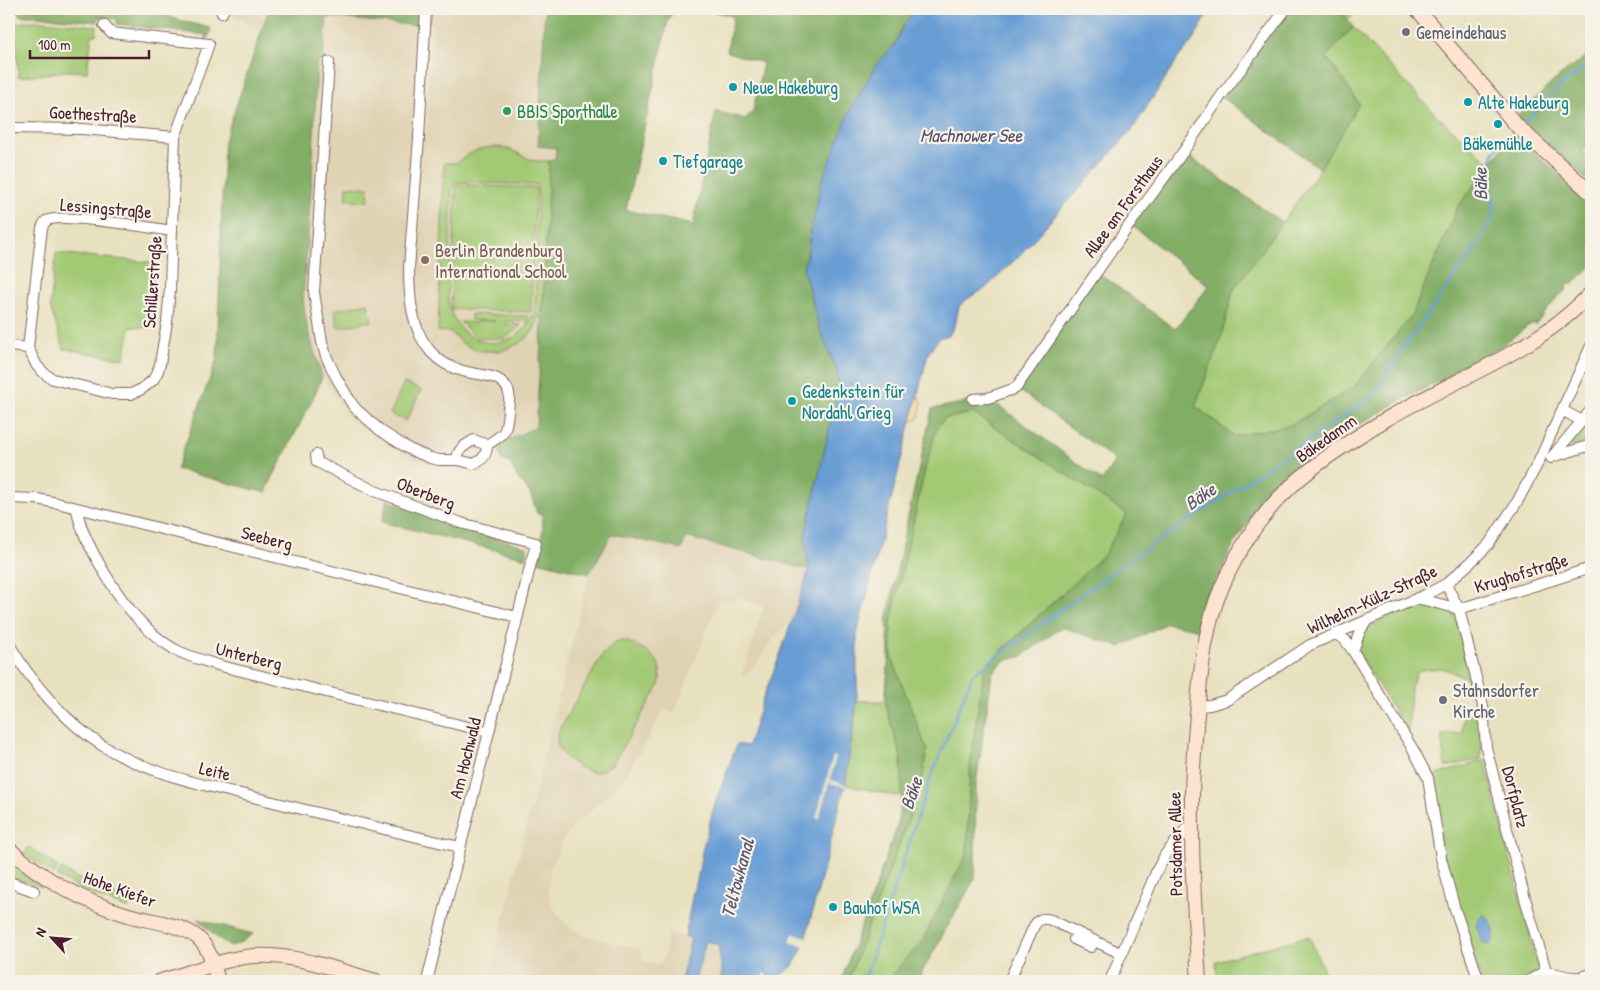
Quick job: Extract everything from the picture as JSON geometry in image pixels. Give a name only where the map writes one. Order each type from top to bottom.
[{"type":"street","points":[[426,9],[409,268],[411,304],[422,339],[431,352],[447,365],[464,371],[491,376],[502,381],[509,395],[505,433],[487,445],[474,440],[461,449],[458,453],[458,460]]},
{"type":"street","name":"Allee am Forsthaus","points":[[972,399],[988,398],[1016,388],[1107,255],[1286,9]]},
{"type":"street","points":[[1417,9],[1518,127],[1591,193]]},
{"type":"street","name":"Schillerstraße","points":[[28,348],[37,366],[53,379],[121,395],[131,394],[142,389],[152,380],[160,364],[170,289],[175,137],[209,44],[111,33],[104,25]]},
{"type":"street","points":[[329,62],[314,292],[324,349],[331,367],[357,410],[381,431],[409,449],[430,458],[458,460],[474,464],[482,460],[487,451],[487,445]]},
{"type":"street","name":"Goethestraße","points":[[9,128],[82,128],[175,137]]},
{"type":"street","name":"Lessingstraße","points":[[28,348],[42,228],[46,220],[100,221],[172,231]]},
{"type":"street","name":"Bäkedamm","points":[[1198,706],[1207,635],[1217,600],[1235,560],[1247,540],[1278,499],[1313,468],[1359,436],[1539,336],[1562,320],[1590,294]]},
{"type":"street","points":[[9,346],[28,348]]},
{"type":"street","name":"Wilhelm-Külz-Straße","points":[[1198,706],[1227,700],[1310,645],[1446,584],[1470,564],[1489,544],[1517,502],[1538,463],[1591,346]]},
{"type":"street","points":[[1562,410],[1582,421]]},
{"type":"street","points":[[1551,458],[1591,410]]},
{"type":"street","points":[[1538,463],[1591,446]]},
{"type":"street","name":"Oberberg","points":[[316,455],[317,462],[376,491],[461,523],[536,543]]},
{"type":"street","name":"Seeberg","points":[[9,498],[42,500],[517,617]]},
{"type":"street","name":"Unterberg","points":[[76,508],[83,532],[107,579],[149,630],[174,649],[221,666],[488,732]]},
{"type":"street","name":"Am Hochwald","points":[[427,981],[536,543]]},
{"type":"street","name":"Krughofstraße","points":[[1459,609],[1591,568]]},
{"type":"street","name":"Dorfplatz","points":[[1446,584],[1459,609],[1483,706],[1486,747],[1524,895],[1546,971]]},
{"type":"street","points":[[1417,598],[1459,609]]},
{"type":"street","points":[[1353,651],[1360,632],[1368,619]]},
{"type":"street","points":[[1336,634],[1345,640],[1353,651],[1414,751],[1428,778],[1441,858],[1454,906],[1479,981]]},
{"type":"street","name":"Leite","points":[[9,644],[40,689],[58,708],[102,746],[139,764],[167,775],[193,782],[460,848]]},
{"type":"street","name":"Potsdamer Allee","points":[[1198,706],[1194,745],[1192,823],[1199,981]]},
{"type":"street","points":[[1110,981],[1157,870],[1165,855],[1192,823]]},
{"type":"street","name":"Hohe Kiefer","points":[[9,849],[38,872],[90,901],[136,918],[177,927],[196,936],[207,948],[218,981]]},
{"type":"street","points":[[9,882],[34,891]]},
{"type":"street","points":[[1008,981],[1037,920],[1042,918],[1051,920],[1120,957]]},
{"type":"street","points":[[1074,939],[1120,957]]},
{"type":"street","points":[[161,981],[213,964],[252,956],[306,961],[376,981]]},
{"type":"street","points":[[1528,981],[1546,971],[1578,977],[1591,974]]},
{"type":"shaded area","points":[[232,9],[269,9],[261,30],[230,13]]},
{"type":"shaded area","name":"Berlin Brandenburg International School","points":[[433,9],[545,9],[538,146],[556,147],[555,160],[549,161],[536,427],[504,442],[483,475],[438,467],[411,457],[390,446],[361,423],[350,419],[322,377],[307,327],[303,300],[312,178],[317,61],[323,61],[327,17],[422,26],[414,138],[426,138]]},
{"type":"shaded area","points":[[612,534],[682,549],[686,537],[809,570],[791,620],[774,637],[757,663],[743,678],[741,677],[764,607],[740,598],[733,601],[719,600],[674,715],[665,709],[622,782],[583,817],[564,838],[551,866],[548,889],[550,899],[563,921],[582,935],[642,950],[641,960],[658,965],[663,961],[668,933],[692,938],[681,981],[488,981],[589,574]]},
{"type":"shaded area","points":[[705,941],[718,945],[722,973],[720,981],[695,981]]},
{"type":"green space","points":[[13,9],[154,9],[172,18],[210,28],[211,31],[207,40],[205,40],[206,35],[117,24],[117,19],[98,17],[98,22],[21,16]]},
{"type":"green space","points":[[269,9],[426,9],[422,26],[327,17],[323,61],[317,62],[312,178],[303,300],[307,327],[322,377],[266,493],[176,469],[217,359],[224,142]]},
{"type":"green space","points":[[545,9],[674,9],[668,21],[626,210],[693,225],[716,111],[745,119],[753,111],[763,63],[727,52],[733,16],[699,9],[916,9],[904,25],[894,46],[876,65],[810,231],[808,252],[803,268],[820,329],[837,372],[839,386],[805,537],[809,570],[686,537],[682,549],[612,534],[589,574],[537,561],[543,528],[542,514],[537,513],[529,492],[516,475],[511,464],[502,460],[499,453],[504,442],[536,427],[549,161],[555,159],[556,148],[538,146]]},
{"type":"green space","points":[[1286,9],[1339,9],[1353,27],[1326,57],[1359,104],[1320,169],[1221,96]]},
{"type":"green space","points":[[1339,9],[1361,9],[1348,19]]},
{"type":"green space","points":[[26,21],[97,26],[96,35],[92,35],[87,72],[68,71],[19,77],[14,24]]},
{"type":"green space","points":[[1353,27],[1436,115],[1491,164],[1457,208],[1412,315],[1354,387],[1291,425],[1234,436],[1195,406],[1220,341],[1233,291],[1320,169],[1359,104],[1342,77],[1326,57]]},
{"type":"green space","points":[[1591,52],[1591,140],[1582,150],[1591,184],[1522,122],[1518,115],[1555,80]]},
{"type":"green space","points":[[1514,133],[1591,207],[1591,267],[1566,288],[1536,324],[1531,324],[1479,360],[1344,433],[1317,451],[1293,471],[1271,493],[1235,543],[1220,570],[1208,599],[1199,630],[1167,623],[1120,647],[1062,627],[1021,657],[1005,660],[992,673],[976,784],[975,878],[917,981],[890,981],[897,969],[922,941],[967,854],[970,767],[984,667],[1104,555],[1127,514],[973,413],[946,418],[937,427],[925,469],[891,622],[892,658],[927,750],[923,776],[848,981],[841,981],[897,827],[902,794],[901,757],[885,701],[889,656],[887,621],[932,409],[988,398],[1102,481],[1115,460],[1016,388],[1096,271],[1175,329],[1209,286],[1130,224],[1183,152],[1282,222],[1233,291],[1220,341],[1195,406],[1234,436],[1291,425],[1354,387],[1412,315],[1457,208]]},
{"type":"green space","points":[[1591,140],[1591,173],[1587,168],[1582,149]]},
{"type":"green space","points":[[491,147],[511,150],[531,160],[549,161],[543,308],[534,330],[526,339],[501,351],[474,349],[462,343],[450,332],[438,331],[444,163],[457,163],[473,152]],"holes":[[[455,182],[537,185],[535,309],[527,325],[516,336],[502,342],[488,342],[474,338],[462,329],[453,315],[448,297],[452,192]]]},
{"type":"green space","points":[[456,185],[536,188],[531,312],[451,309]]},
{"type":"green space","points":[[347,186],[369,187],[368,201],[346,200]]},
{"type":"green space","points":[[56,253],[156,263],[151,328],[130,327],[124,359],[64,349],[50,307]]},
{"type":"green space","points":[[368,303],[372,321],[338,328],[334,310]]},
{"type":"green space","points":[[471,314],[528,316],[528,322],[506,321],[506,324],[521,325],[505,339],[476,338],[460,322],[495,321],[471,320]]},
{"type":"green space","points":[[404,383],[421,390],[406,421],[390,414]]},
{"type":"green space","points":[[973,413],[1127,514],[1104,555],[984,667],[970,767],[967,854],[922,941],[897,969],[890,981],[848,981],[913,807],[927,750],[892,658],[891,622],[925,469],[937,427],[946,418]]},
{"type":"green space","points":[[1591,423],[1591,441],[1569,447],[1576,437]]},
{"type":"green space","points":[[387,500],[456,526],[527,547],[527,558],[382,522]]},
{"type":"green space","points":[[1416,603],[1454,613],[1472,680],[1442,668],[1421,670],[1416,673],[1411,687],[1408,733],[1358,652],[1358,646],[1367,628]]},
{"type":"green space","points":[[620,641],[643,649],[653,656],[660,669],[659,686],[613,763],[600,771],[591,772],[577,765],[563,754],[557,742],[559,730],[603,654],[613,644]]},
{"type":"green space","points":[[857,701],[885,701],[901,757],[902,794],[896,796],[845,785]]},
{"type":"green space","points":[[1476,703],[1482,724],[1481,759],[1445,767],[1441,735],[1462,733],[1464,708]]},
{"type":"green space","points":[[1485,760],[1539,971],[1519,981],[1482,981],[1444,865],[1432,776]]},
{"type":"green space","points":[[29,847],[58,867],[54,875],[24,854]]},
{"type":"green space","points":[[9,857],[44,883],[42,887],[9,877]]},
{"type":"green space","points":[[61,869],[90,885],[130,901],[128,909],[86,892],[57,877]]},
{"type":"green space","points":[[198,919],[253,934],[238,944],[229,946],[216,937]]},
{"type":"green space","points":[[1309,936],[1328,981],[1217,981],[1216,961]]},
{"type":"sand","points":[[918,395],[922,403],[919,417],[911,422]]},
{"type":"water","points":[[916,9],[1210,9],[1194,39],[1179,57],[1132,130],[1017,258],[986,288],[964,301],[959,307],[956,322],[949,336],[940,337],[928,354],[857,634],[857,701],[845,785],[806,937],[800,953],[792,967],[772,981],[770,981],[766,970],[760,981],[747,981],[747,978],[734,975],[732,981],[720,981],[722,973],[718,945],[706,941],[695,981],[681,981],[691,938],[685,936],[693,892],[715,803],[737,744],[748,746],[763,698],[809,570],[805,537],[839,386],[837,372],[820,329],[803,268],[808,252],[810,231],[821,183],[849,113],[876,65],[894,46],[904,25]]},
{"type":"water","points":[[1484,915],[1494,930],[1494,939],[1488,945],[1483,943],[1476,925],[1480,917]]},
{"type":"pier","points":[[833,756],[836,757],[830,780],[847,785],[847,787],[829,783],[819,819],[816,818]]},
{"type":"pier","points":[[793,934],[808,937],[805,946],[790,942]]},
{"type":"waterway","name":"Bäke","points":[[1522,125],[1559,87],[1591,63]]},
{"type":"waterway","name":"Bäke","points":[[864,981],[929,782],[973,674],[1124,564],[1372,397],[1404,347],[1482,239],[1495,213],[1490,183],[1493,153],[1516,131]]},
{"type":"place","name":"Gemeindehaus","points":[[1406,32]]},
{"type":"place","name":"Neue Hakeburg","points":[[733,87]]},
{"type":"place","name":"Alte Hakeburg","points":[[1468,102]]},
{"type":"place","name":"BBIS Sporthalle","points":[[507,111]]},
{"type":"place","name":"Bäkemühle","points":[[1498,124]]},
{"type":"place","name":"Tiefgarage","points":[[663,161]]},
{"type":"place","name":"Berlin Brandenburg International School","points":[[425,260]]},
{"type":"place","name":"Gedenkstein für Nordahl Grieg","points":[[792,401]]},
{"type":"place","name":"Stahnsdorfer Kirche","points":[[1443,700]]},
{"type":"place","name":"Bauhof WSA","points":[[833,907]]},
{"type":"water label","name":"Machnower See","points":[[971,135]]},
{"type":"water label","name":"Teltowkanal","points":[[737,878]]}]
